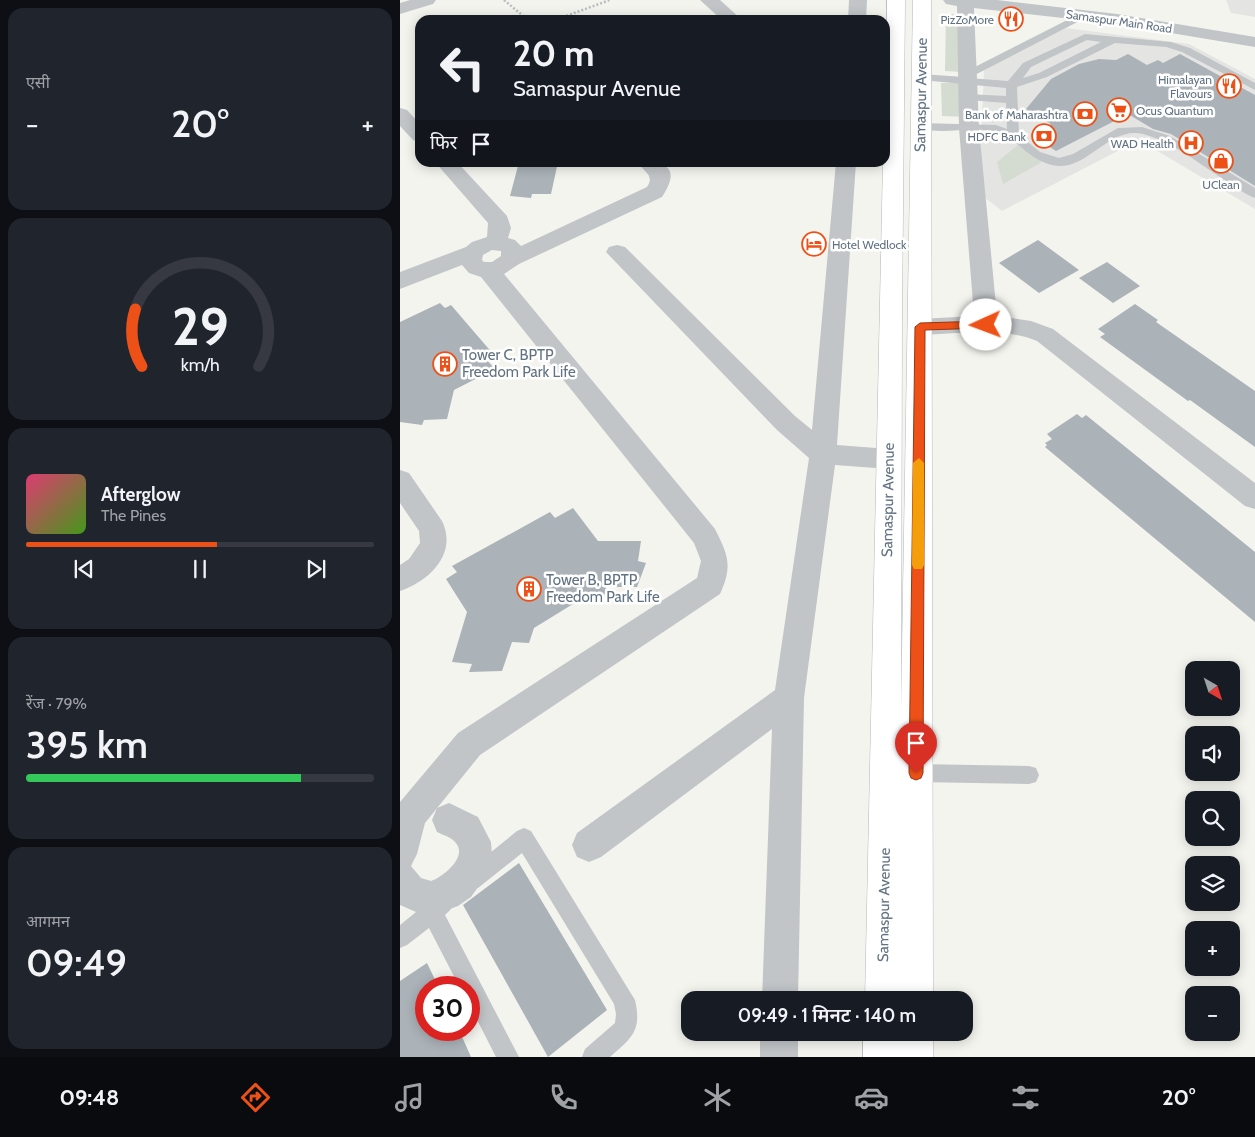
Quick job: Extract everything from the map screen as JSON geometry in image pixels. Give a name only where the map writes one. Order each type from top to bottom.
[{"type":"main road","name":"Samaspur Avenue","points":[[883,991],[896,0]]},
{"type":"main road","name":"Samaspur Avenue","points":[[914,991],[922,0]]},
{"type":"main road","points":[[882,1041],[882,1057]]},
{"type":"main road","points":[[914,1041],[914,1057]]},
{"type":"street","points":[[400,9],[427,0]]},
{"type":"street","points":[[709,0],[727,15]]},
{"type":"street","points":[[857,15],[858,0]]},
{"type":"street","points":[[960,0],[986,325]]},
{"type":"street","name":"Samaspur Main Road","points":[[960,0],[1083,15],[1255,42]]},
{"type":"street","points":[[400,114],[415,130]]},
{"type":"street","points":[[450,167],[499,221],[500,228],[496,242]]},
{"type":"street","points":[[400,281],[480,262],[501,267],[511,259],[655,192],[661,182],[660,173],[653,167]]},
{"type":"street","points":[[780,991],[789,698],[823,454],[846,167]]},
{"type":"street","points":[[400,854],[406,821],[469,744],[710,585],[715,561],[705,537],[480,262],[480,247],[496,242],[511,248],[513,251],[511,259]]},
{"type":"street","points":[[617,252],[786,423],[823,454],[889,459]]},
{"type":"street","points":[[920,327],[986,325],[1029,327],[1045,335],[1255,498]]},
{"type":"street","points":[[400,481],[432,528],[434,545],[419,568],[400,579]]},
{"type":"street","points":[[589,845],[789,698]]},
{"type":"street","points":[[400,879],[409,891],[419,897],[432,897],[446,894],[468,876],[476,851],[474,839],[464,827],[449,820]]},
{"type":"street","points":[[778,1057],[779,1041]]},
{"type":"lane","points":[[967,85],[1083,15]]},
{"type":"lane","points":[[1013,136],[1010,85],[1027,65],[1073,41],[1085,37],[1167,44],[1186,50],[1255,87]]},
{"type":"lane","points":[[967,85],[1010,85],[1043,75],[1114,39]]},
{"type":"lane","points":[[921,77],[967,85],[1011,100]]},
{"type":"lane","points":[[920,126],[996,128],[1013,136],[1036,155],[1045,159],[1068,161],[1122,130],[1142,130],[1166,138],[1255,194]]},
{"type":"lane","points":[[916,773],[1029,775]]},
{"type":"lane","points":[[400,938],[524,838],[624,1000],[627,1014],[626,1029],[593,1057]]},
{"type":"lane","points":[[432,912],[508,1057]]},
{"type":"path","points":[[504,0],[522,15]]},
{"type":"path","points":[[569,15],[610,0]]},
{"type":"shaded area","points":[[1226,0],[1255,0],[1255,17],[1231,13]]},
{"type":"shaded area","points":[[946,14],[962,14],[962,72],[945,71]]},
{"type":"shaded area","name":"Ocus Quantum","points":[[1066,28],[1189,44],[1255,79],[1255,209],[1139,140],[1002,211],[979,193],[984,68]]},
{"type":"shaded area","points":[[941,83],[964,83],[966,117],[942,116]]},
{"type":"shaded area","points":[[1018,145],[1042,162],[1003,184],[997,162]]},
{"type":"building","points":[[1128,54],[1147,65],[1158,60],[1163,63],[1180,54],[1255,95],[1255,186],[1171,134],[1153,129],[1128,114],[1056,151],[1031,135],[1051,124],[1026,109],[1051,79],[1079,64],[1099,59],[1116,60]]},
{"type":"building","points":[[518,167],[557,167],[551,194],[532,194],[531,198],[510,196]]},
{"type":"building","points":[[1038,240],[1079,270],[1039,293],[999,263]]},
{"type":"building","points":[[1107,262],[1140,286],[1113,303],[1079,278]]},
{"type":"building","name":"Tower C, BPTP Freedom Park Life","points":[[440,303],[445,308],[451,305],[494,355],[486,359],[495,369],[454,390],[447,419],[424,420],[422,425],[400,422],[400,322]]},
{"type":"building","points":[[1135,304],[1158,320],[1156,322],[1255,391],[1255,447],[1100,337],[1105,334],[1098,329]]},
{"type":"building","points":[[1077,414],[1082,418],[1086,415],[1255,552],[1255,622],[1045,447],[1047,445],[1045,443],[1052,439],[1047,434]]},
{"type":"building","name":"Tower B, BPTP Freedom Park Life","points":[[573,508],[598,541],[641,541],[638,561],[646,563],[637,587],[606,587],[604,597],[586,596],[534,628],[529,643],[512,642],[502,671],[469,672],[472,664],[452,662],[467,612],[446,579],[457,572],[452,566],[550,512],[555,518]]},
{"type":"building","points":[[519,863],[607,1010],[548,1057],[463,905]]},
{"type":"building","points":[[427,963],[433,976],[415,976],[415,1041],[464,1041],[471,1057],[400,1057],[400,981]]},
{"type":"slow traffic","points":[[918,565],[919,463]]},
{"type":"place","name":"PizZoMore","points":[[1011,19]]},
{"type":"place","name":"Himalayan Flavours","points":[[1229,86]]},
{"type":"place","name":"Ocus Quantum","points":[[1119,110]]},
{"type":"place","name":"Bank of Maharashtra","points":[[1085,114]]},
{"type":"place","name":"HDFC Bank","points":[[1044,136]]},
{"type":"place","name":"WAD Health","points":[[1191,143]]},
{"type":"place","name":"UClean","points":[[1221,161]]},
{"type":"place","name":"Hotel Wedlock","points":[[814,244]]},
{"type":"place","name":"Tower C, BPTP Freedom Park Life","points":[[445,364]]},
{"type":"place","name":"Tower B, BPTP Freedom Park Life","points":[[529,589]]},
{"type":"route","points":[[916,773],[920,327],[986,325]]}]
